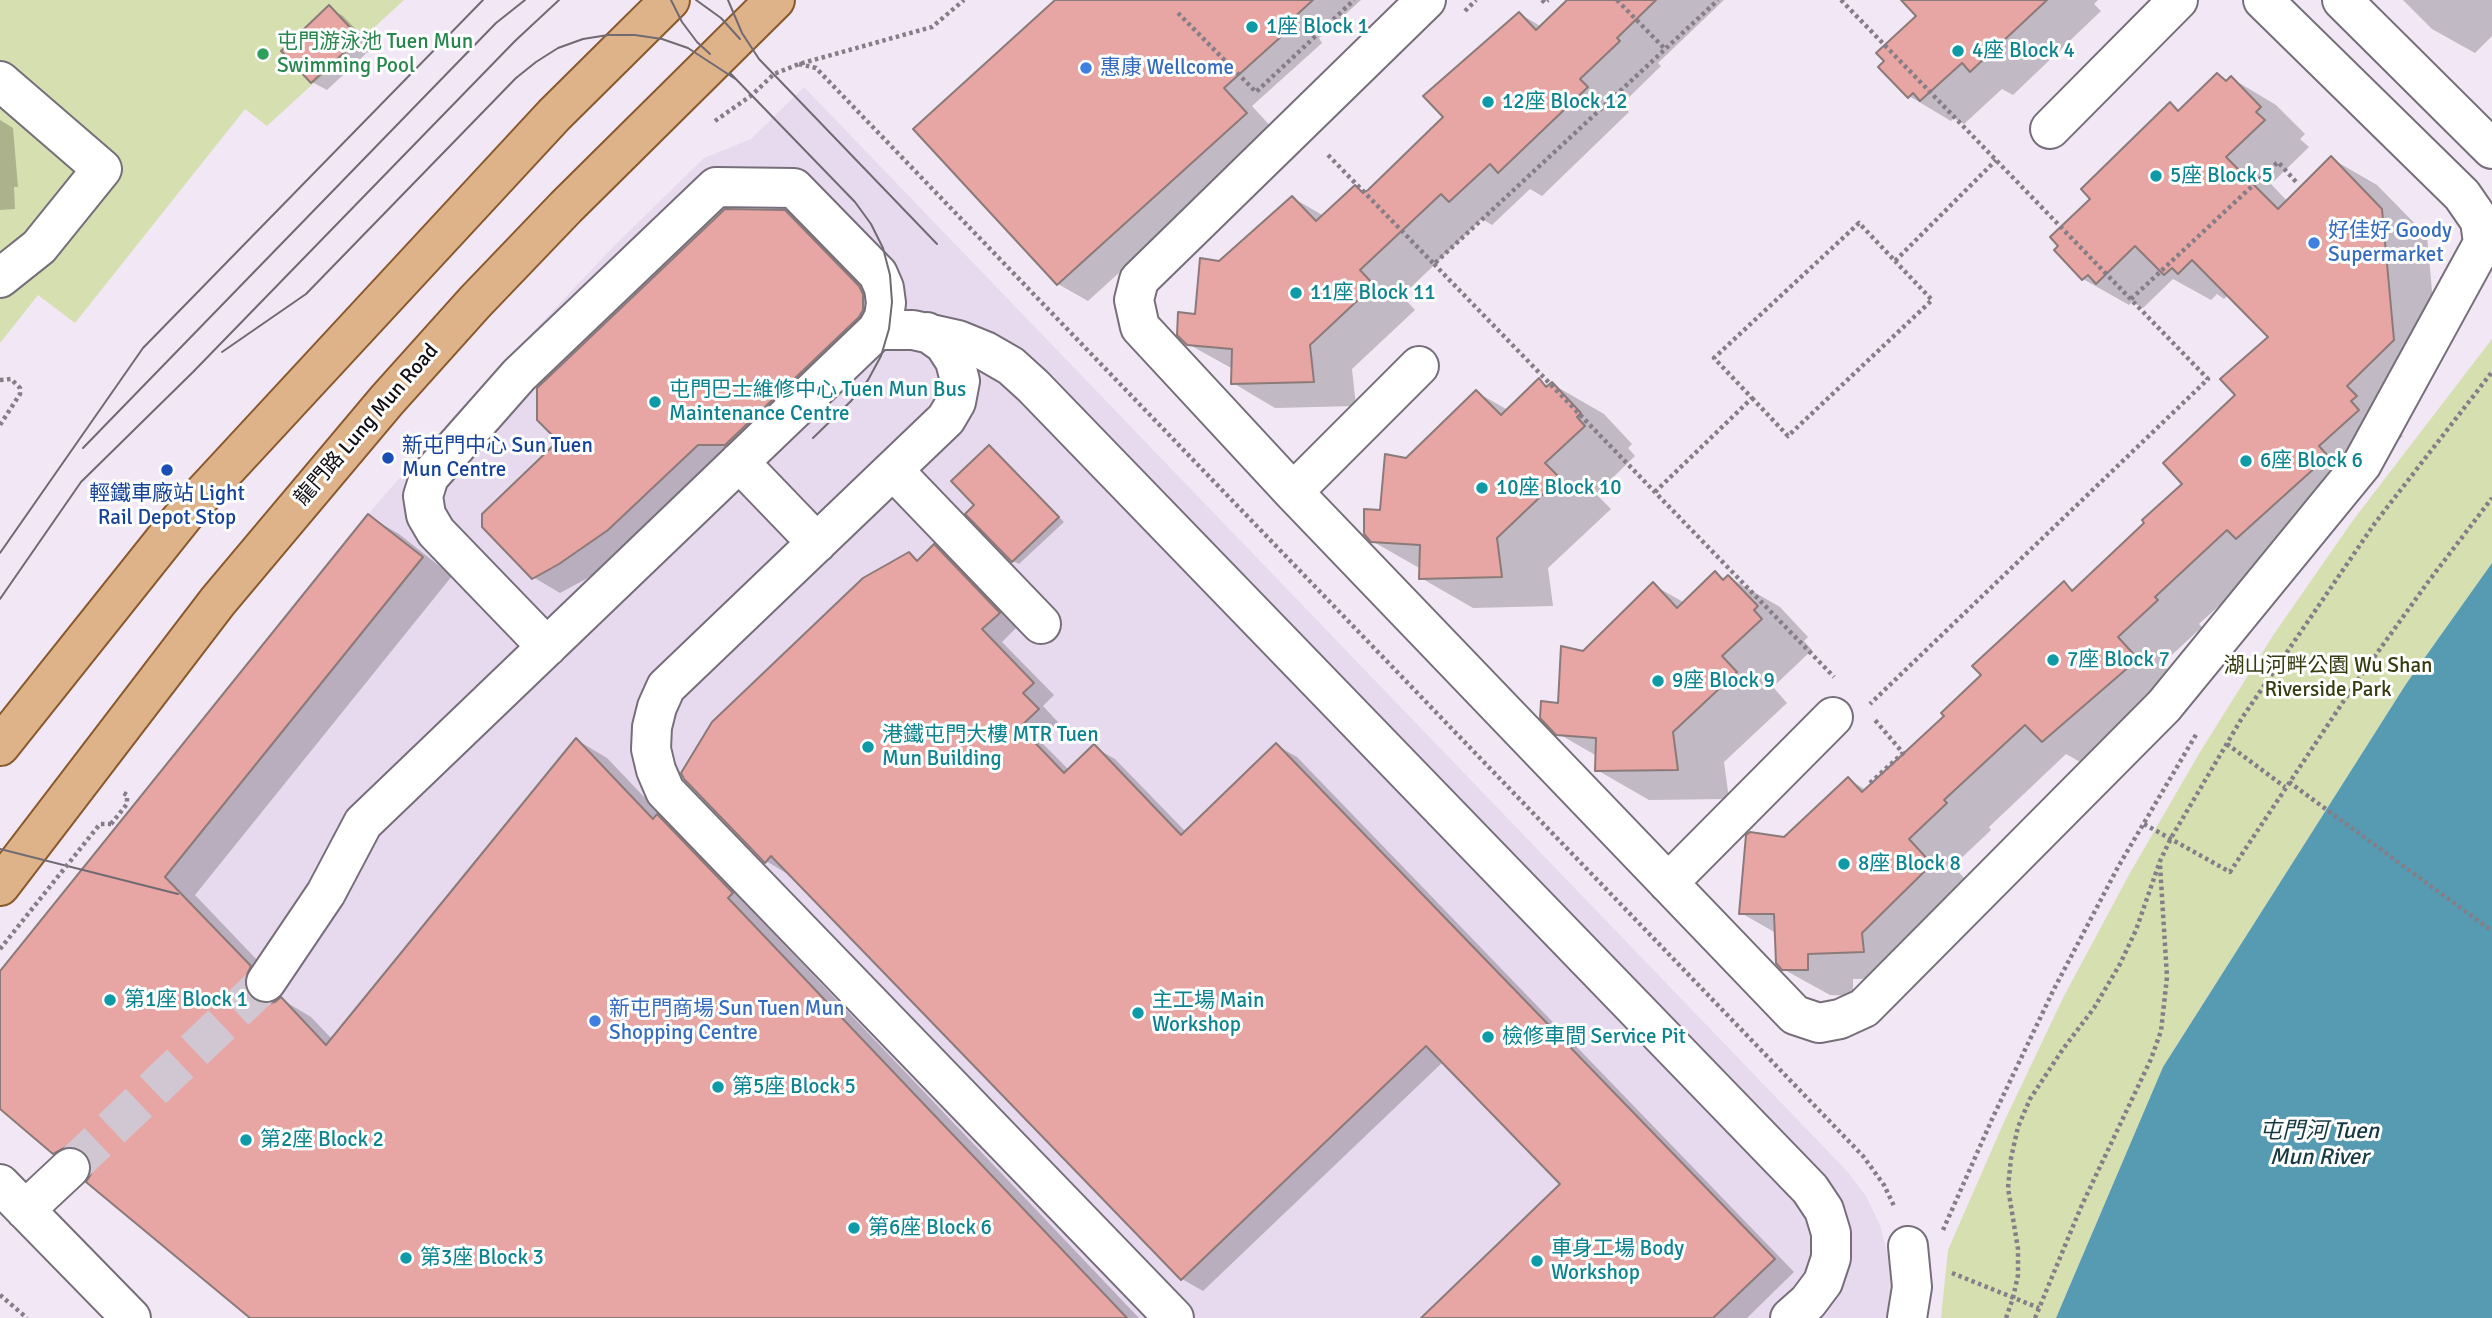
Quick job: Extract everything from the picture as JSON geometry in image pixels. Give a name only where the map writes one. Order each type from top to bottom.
[{"type":"main road","points":[[0,746],[189,509],[554,115],[670,0]]},
{"type":"main road","name":"龍門路 Lung Mun Road","points":[[0,886],[218,601],[301,499],[387,400],[557,216],[775,0]]},
{"type":"street","points":[[1426,0],[1139,280],[1134,300],[1140,327],[1293,492],[1794,1015],[1819,1023],[1840,1019],[1864,1008],[2164,706],[2362,464],[2483,243],[2480,221],[2462,195],[2263,0]]},
{"type":"street","points":[[2050,129],[2178,0]]},
{"type":"street","points":[[2342,0],[2492,149]]},
{"type":"street","points":[[0,81],[102,169],[39,247],[0,278]]},
{"type":"street","points":[[266,982],[326,893],[363,823],[547,647],[739,463],[877,330],[884,317],[886,303],[884,288],[878,275],[794,188],[716,187],[519,375],[429,477],[423,496],[426,515],[436,532],[547,647]]},
{"type":"street","points":[[877,330],[927,332],[958,340],[985,351],[1010,366],[1033,386],[1810,1189],[1824,1210],[1831,1233],[1831,1258],[1823,1282],[1808,1302],[1790,1318]]},
{"type":"street","points":[[927,332],[944,344],[955,361],[960,381],[956,402],[946,419],[666,687],[652,727],[651,749],[656,770],[665,791],[1174,1318]]},
{"type":"street","points":[[1293,492],[1419,366]]},
{"type":"street","points":[[739,463],[817,543]]},
{"type":"street","points":[[893,470],[1041,624]]},
{"type":"street","points":[[1668,883],[1849,713]]},
{"type":"street","points":[[70,1168],[12,1197],[131,1318]]},
{"type":"street","points":[[1907,1318],[1921,1254]]},
{"type":"path","points":[[1178,13],[1256,92],[1354,0]]},
{"type":"path","points":[[1542,0],[1545,3],[1548,0]]},
{"type":"path","points":[[1617,0],[1665,49]]},
{"type":"path","points":[[1434,264],[1718,0]]},
{"type":"path","points":[[1841,0],[2208,379],[1849,713]]},
{"type":"path","points":[[799,64],[816,68],[1863,1156],[1884,1185],[1921,1254],[1944,1270],[2039,1308]]},
{"type":"path","points":[[1321,161],[1329,154],[1836,679]]},
{"type":"path","points":[[1895,261],[1996,160]]},
{"type":"path","points":[[2131,299],[2278,162],[2298,184]]},
{"type":"path","points":[[1859,223],[1932,300],[1788,436],[1752,398],[1714,358],[1859,223]]},
{"type":"path","points":[[2006,1318],[2014,1298],[2018,1275],[2018,1249],[2008,1188],[2011,1158],[2018,1127],[2030,1099],[2094,1009],[2120,964],[2171,838],[2227,744],[2300,631],[2375,523],[2492,372]]},
{"type":"path","points":[[0,380],[11,379],[20,388],[20,394],[0,425]]},
{"type":"path","points":[[1655,492],[1752,398]]},
{"type":"path","points":[[1921,1254],[1937,1246],[1987,1129],[2053,991],[2118,867],[2144,824],[2230,872],[2388,637],[2492,498]]},
{"type":"path","points":[[1870,783],[1903,753],[1872,717]]},
{"type":"path","points":[[2227,744],[2492,930]]},
{"type":"path","points":[[0,949],[100,824],[111,824]]},
{"type":"path","points":[[2035,1318],[2161,1031],[2167,976],[2160,861]]},
{"type":"path","points":[[0,1295],[27,1318]]},
{"type":"shaded area","points":[[804,87],[1846,1170],[1866,1196],[1880,1225],[1888,1256],[1891,1289],[1888,1318],[250,1318],[0,1109],[0,971],[368,514],[454,416],[610,250],[704,158],[751,139]]},
{"type":"green space","points":[[0,0],[404,0],[267,126],[245,109],[75,323],[38,295],[0,343]]},
{"type":"green space","name":"湖山河畔公園 Wu Shan Riverside Park","points":[[2492,339],[2492,563],[2406,684],[2163,1067],[2056,1318],[1941,1318],[1948,1250],[2004,1122],[2064,996],[2130,873],[2200,752],[2274,634],[2354,519]]},
{"type":"water","name":"屯門河 Tuen Mun River","points":[[2492,563],[2492,1318],[2056,1318],[2163,1067],[2406,684]]},
{"type":"building","points":[[1055,0],[1313,0],[1290,21],[1294,25],[1224,88],[1247,113],[1057,285],[913,129]]},
{"type":"building","points":[[1567,0],[1656,0],[1617,38],[1620,41],[1580,79],[1588,87],[1498,173],[1490,164],[1449,202],[1441,194],[1360,270],[1374,285],[1310,345],[1314,382],[1231,384],[1232,349],[1187,345],[1177,335],[1178,312],[1195,314],[1200,258],[1219,261],[1292,196],[1316,221],[1355,185],[1363,193],[1368,190],[1443,117],[1423,96],[1519,12],[1536,30]]},
{"type":"building","name":"4座 Block 4","points":[[1901,0],[2047,0],[1970,72],[1962,63],[1920,101],[1913,93],[1908,98],[1878,67],[1884,61],[1876,53],[1916,16]]},
{"type":"building","points":[[329,5],[360,38],[311,83],[281,51]]},
{"type":"building","points":[[2217,73],[2226,81],[2231,76],[2261,107],[2256,112],[2265,120],[2226,157],[2278,209],[2331,156],[2382,209],[2394,340],[2347,386],[2357,396],[2351,401],[2359,410],[2319,446],[2328,456],[2236,539],[2227,530],[2155,597],[2158,600],[2118,637],[2138,659],[2042,742],[2025,725],[1944,800],[1947,803],[1909,839],[1932,864],[1862,933],[1864,952],[1808,954],[1808,970],[1782,970],[1776,963],[1774,914],[1739,914],[1746,835],[1750,832],[1784,837],[1848,777],[1862,792],[1944,716],[1941,713],[1981,675],[1972,666],[2064,581],[2072,591],[2182,484],[2163,463],[2235,395],[2220,379],[2268,337],[2192,260],[2178,274],[2172,268],[2164,275],[2135,246],[2096,284],[2088,275],[2082,280],[2054,250],[2058,246],[2050,237],[2090,199],[2081,189],[2170,102],[2178,111]]},
{"type":"building","name":"屯門巴士維修中心 Tuen Mun Bus Maintenance Centre","points":[[725,209],[785,210],[859,286],[863,294],[863,310],[859,317],[725,445],[698,445],[608,530],[532,579],[482,527],[482,514],[558,441],[537,420],[537,388]]},
{"type":"building","name":"10座 Block 10","points":[[1539,378],[1546,387],[1552,382],[1581,413],[1577,417],[1585,426],[1545,463],[1560,478],[1497,538],[1502,577],[1419,579],[1420,545],[1371,542],[1364,534],[1364,509],[1380,510],[1385,454],[1406,458],[1476,390],[1501,415]]},
{"type":"building","points":[[989,445],[1059,517],[1012,562],[965,514],[974,505],[951,481]]},
{"type":"building","name":"新屯門商場 Sun Tuen Mun Shopping Centre","points":[[368,514],[423,557],[165,877],[251,966],[244,981],[253,1000],[265,1004],[275,1002],[281,997],[326,1045],[576,738],[653,819],[657,814],[733,893],[728,898],[1127,1318],[250,1318],[86,1182],[91,1174],[91,1164],[85,1153],[76,1147],[66,1147],[53,1154],[0,1109],[0,971]]},
{"type":"building","points":[[934,544],[1000,613],[982,629],[1034,683],[1023,693],[1039,709],[1020,727],[1064,773],[1094,744],[1181,835],[1276,743],[1775,1259],[1713,1318],[1421,1318],[1560,1184],[1426,1046],[1181,1280],[771,856],[765,863],[681,773],[712,722],[863,578],[909,552],[917,561]]},
{"type":"building","name":"9座 Block 9","points":[[1715,571],[1723,580],[1728,575],[1758,606],[1754,610],[1762,619],[1722,656],[1737,672],[1673,732],[1678,770],[1595,771],[1596,738],[1556,735],[1540,718],[1541,701],[1558,703],[1561,646],[1583,651],[1653,582],[1677,608]]},
{"type":"tunnel","points":[[70,1168],[266,982]]},
{"type":"tram line","points":[[0,553],[143,348],[483,0]]},
{"type":"tram line","points":[[83,448],[496,23],[525,0]]},
{"type":"tram line","points":[[0,599],[81,482],[193,372],[515,41],[559,0]]},
{"type":"tram line","points":[[671,0],[682,22],[710,54]]},
{"type":"tram line","points":[[696,0],[721,18],[740,39]]},
{"type":"tram line","points":[[728,0],[742,33],[759,59],[937,244]]},
{"type":"tram line","points":[[222,352],[306,294],[516,78],[558,48],[583,39],[608,35],[662,39],[688,48],[737,80]]},
{"type":"tram line","points":[[730,73],[855,202],[871,224],[883,248],[890,275],[892,302],[889,329],[881,356],[868,380],[851,401],[813,438]]},
{"type":"tram line","points":[[0,849],[178,894]]},
{"type":"place","name":"1座 Block 1","points":[[1252,27]]},
{"type":"place","name":"4座 Block 4","points":[[1958,51]]},
{"type":"place","name":"屯門游泳池 Tuen Mun Swimming Pool","points":[[263,54]]},
{"type":"place","name":"惠康 Wellcome","points":[[1086,68]]},
{"type":"place","name":"12座 Block 12","points":[[1488,102]]},
{"type":"place","name":"5座 Block 5","points":[[2156,176]]},
{"type":"place","name":"好佳好 Goody Supermarket","points":[[2314,243]]},
{"type":"place","name":"11座 Block 11","points":[[1296,293]]},
{"type":"place","name":"屯門巴士維修中心 Tuen Mun Bus Maintenance Centre","points":[[655,402]]},
{"type":"place","name":"新屯門中心 Sun Tuen Mun Centre","points":[[388,458]]},
{"type":"place","name":"6座 Block 6","points":[[2246,461]]},
{"type":"place","name":"輕鐵車廠站 Light Rail Depot Stop","points":[[167,470]]},
{"type":"place","name":"10座 Block 10","points":[[1482,488]]},
{"type":"place","name":"7座 Block 7","points":[[2053,660]]},
{"type":"place","name":"9座 Block 9","points":[[1658,681]]},
{"type":"place","name":"港鐵屯門大樓 MTR Tuen Mun Building","points":[[868,747]]},
{"type":"place","name":"8座 Block 8","points":[[1844,864]]},
{"type":"place","name":"第1座 Block 1","points":[[110,1000]]},
{"type":"place","name":"主工場 Main Workshop","points":[[1138,1013]]},
{"type":"place","name":"新屯門商場 Sun Tuen Mun Shopping Centre","points":[[595,1021]]},
{"type":"place","name":"檢修車間 Service Pit","points":[[1488,1037]]},
{"type":"place","name":"第5座 Block 5","points":[[718,1087]]},
{"type":"place","name":"第2座 Block 2","points":[[246,1140]]},
{"type":"place","name":"第6座 Block 6","points":[[854,1228]]},
{"type":"place","name":"第3座 Block 3","points":[[406,1258]]},
{"type":"place","name":"車身工場 Body Workshop","points":[[1537,1261]]}]
